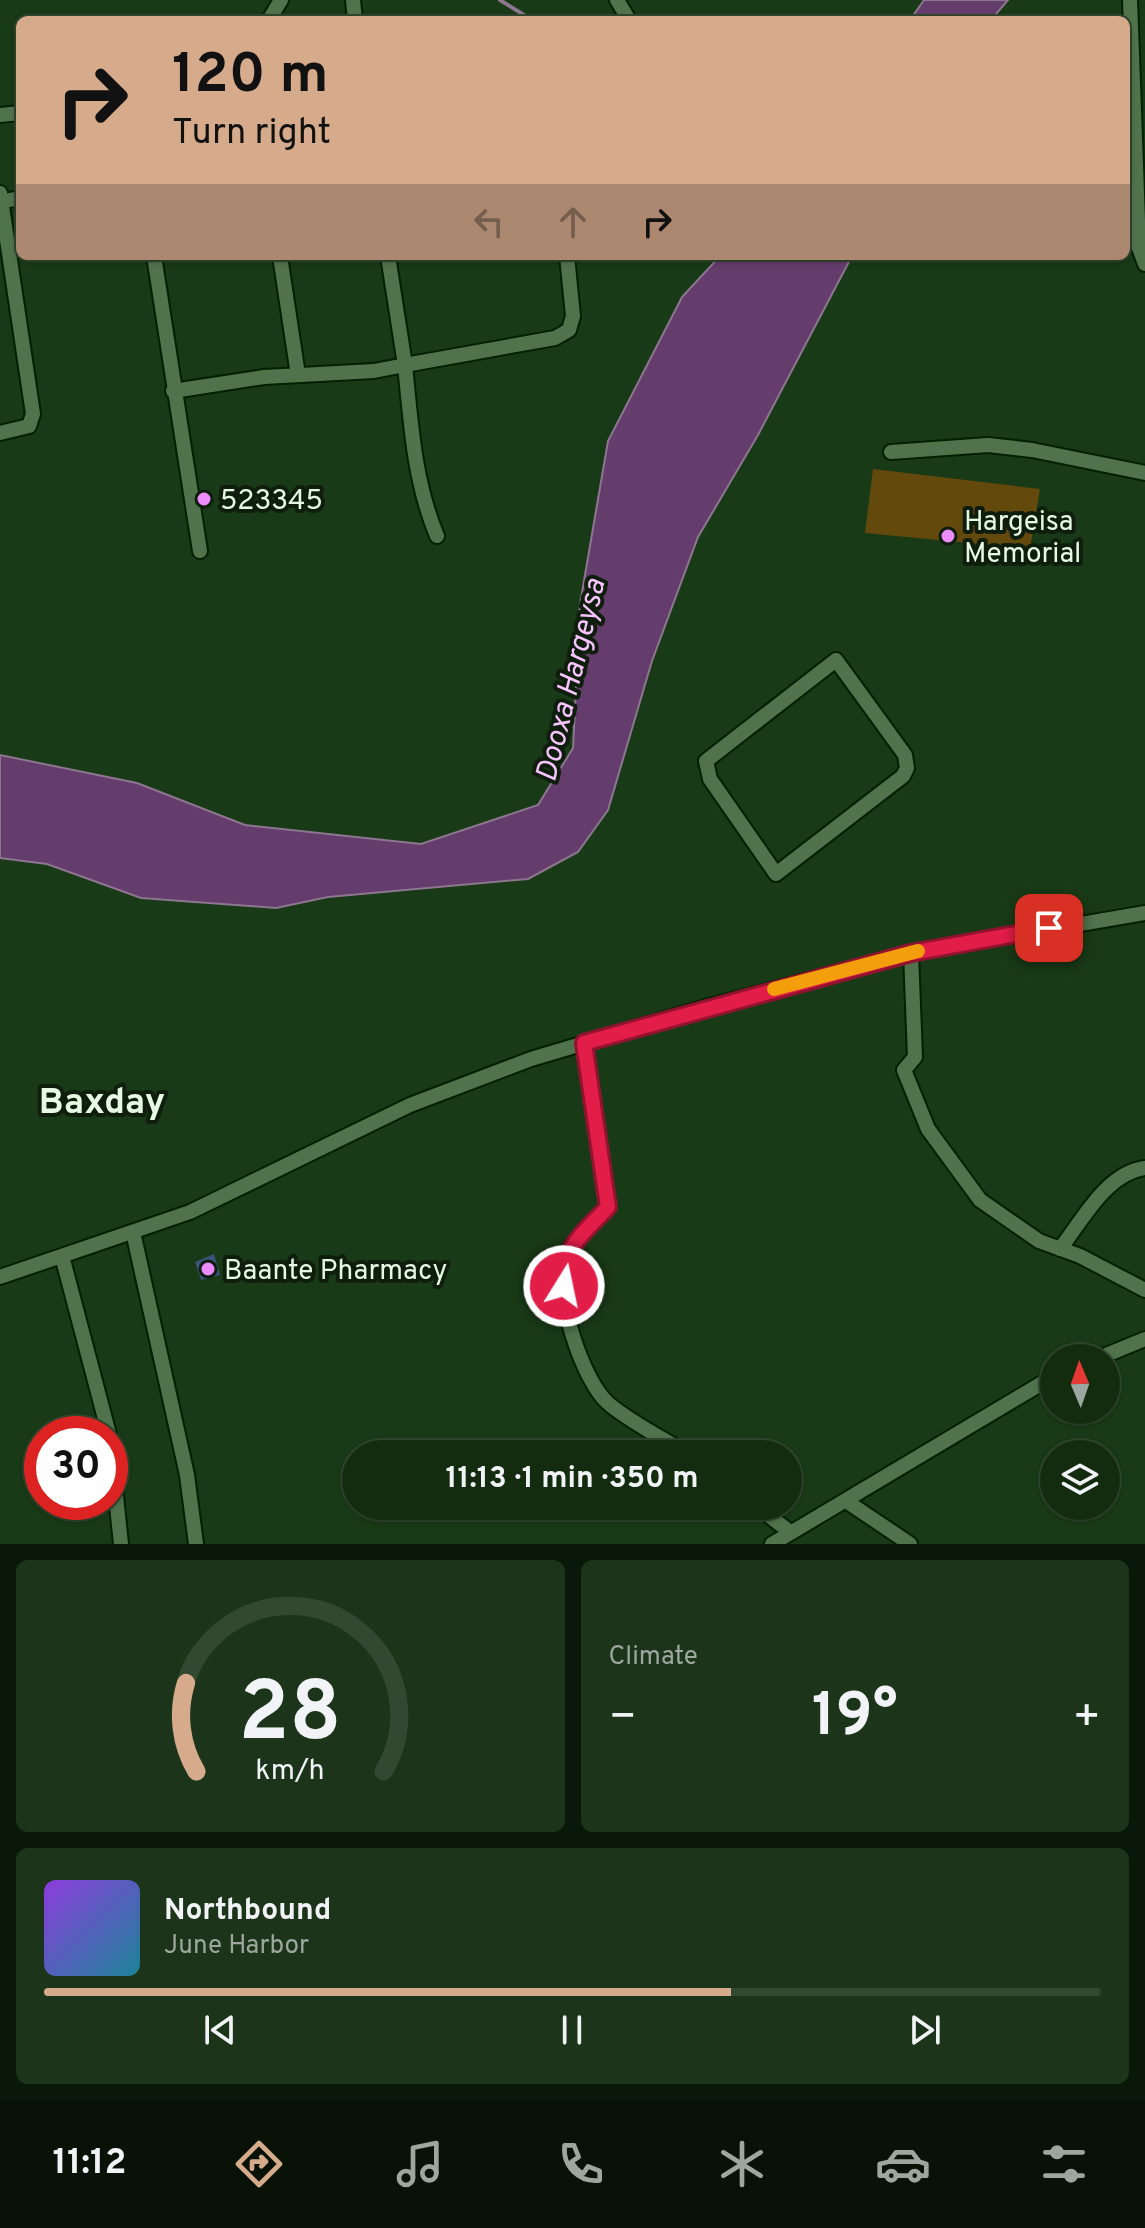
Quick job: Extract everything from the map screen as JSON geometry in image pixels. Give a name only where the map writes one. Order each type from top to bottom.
[{"type":"street","points":[[1130,0],[1139,248],[1145,264]]},
{"type":"street","points":[[0,199],[33,414],[29,426],[0,433]]},
{"type":"street","points":[[155,260],[200,551]]},
{"type":"street","points":[[281,260],[298,375]]},
{"type":"street","points":[[389,260],[405,365],[415,461],[423,502],[437,536]]},
{"type":"street","points":[[173,391],[298,375],[374,371],[555,338],[569,330],[573,316],[567,260]]},
{"type":"street","points":[[891,452],[988,445],[1032,450],[1145,473]]},
{"type":"street","points":[[836,660],[905,755],[907,768],[903,776],[776,874],[710,779],[706,761],[836,660]]},
{"type":"street","points":[[0,1277],[190,1212],[410,1105],[531,1059],[911,953],[1145,913]]},
{"type":"street","points":[[911,953],[915,1057],[904,1070],[928,1129],[980,1200],[1012,1224],[1145,1290]]},
{"type":"street","points":[[584,1043],[608,1207],[577,1237],[564,1262],[570,1329],[584,1370],[608,1403],[666,1440]]},
{"type":"street","points":[[1060,1249],[1106,1189],[1130,1170],[1145,1168]]},
{"type":"street","points":[[133,1232],[187,1475],[196,1544]]},
{"type":"street","points":[[62,1256],[104,1416]]},
{"type":"street","points":[[1120,1349],[1145,1339]]},
{"type":"street","points":[[772,1544],[789,1531],[846,1501],[1040,1384]]},
{"type":"street","points":[[846,1501],[910,1544]]},
{"type":"street","points":[[118,1520],[121,1544]]},
{"type":"street","points":[[774,1520],[789,1531]]},
{"type":"shaded area","points":[[924,0],[1008,0],[994,16],[913,16]]},
{"type":"shaded area","points":[[716,260],[850,260],[758,435],[698,537],[652,661],[608,810],[578,852],[528,879],[328,897],[276,908],[141,898],[47,864],[0,858],[0,755],[137,783],[245,825],[421,844],[538,805],[573,748],[580,604],[608,441],[682,297]]},
{"type":"shaded area","points":[[873,469],[1040,489],[1030,549],[865,533]]},
{"type":"building","name":"Baante Pharmacy","points":[[214,1254],[220,1275],[201,1280],[195,1262]]},
{"type":"waterway","points":[[500,0],[526,16]]},
{"type":"slow traffic","points":[[774,989],[918,951]]},
{"type":"place","name":"523345","points":[[204,499]]},
{"type":"place","name":"Hargeisa Memorial","points":[[948,536]]},
{"type":"place","name":"Baante Pharmacy","points":[[208,1269]]},
{"type":"district","name":"Baxday","points":[[102,1100]]},
{"type":"route","points":[[564,1286],[564,1262],[577,1237],[608,1207],[584,1043],[911,953],[1049,928]]},
{"type":"water label","name":"Dooxa Hargeysa","points":[[570,680]]}]
